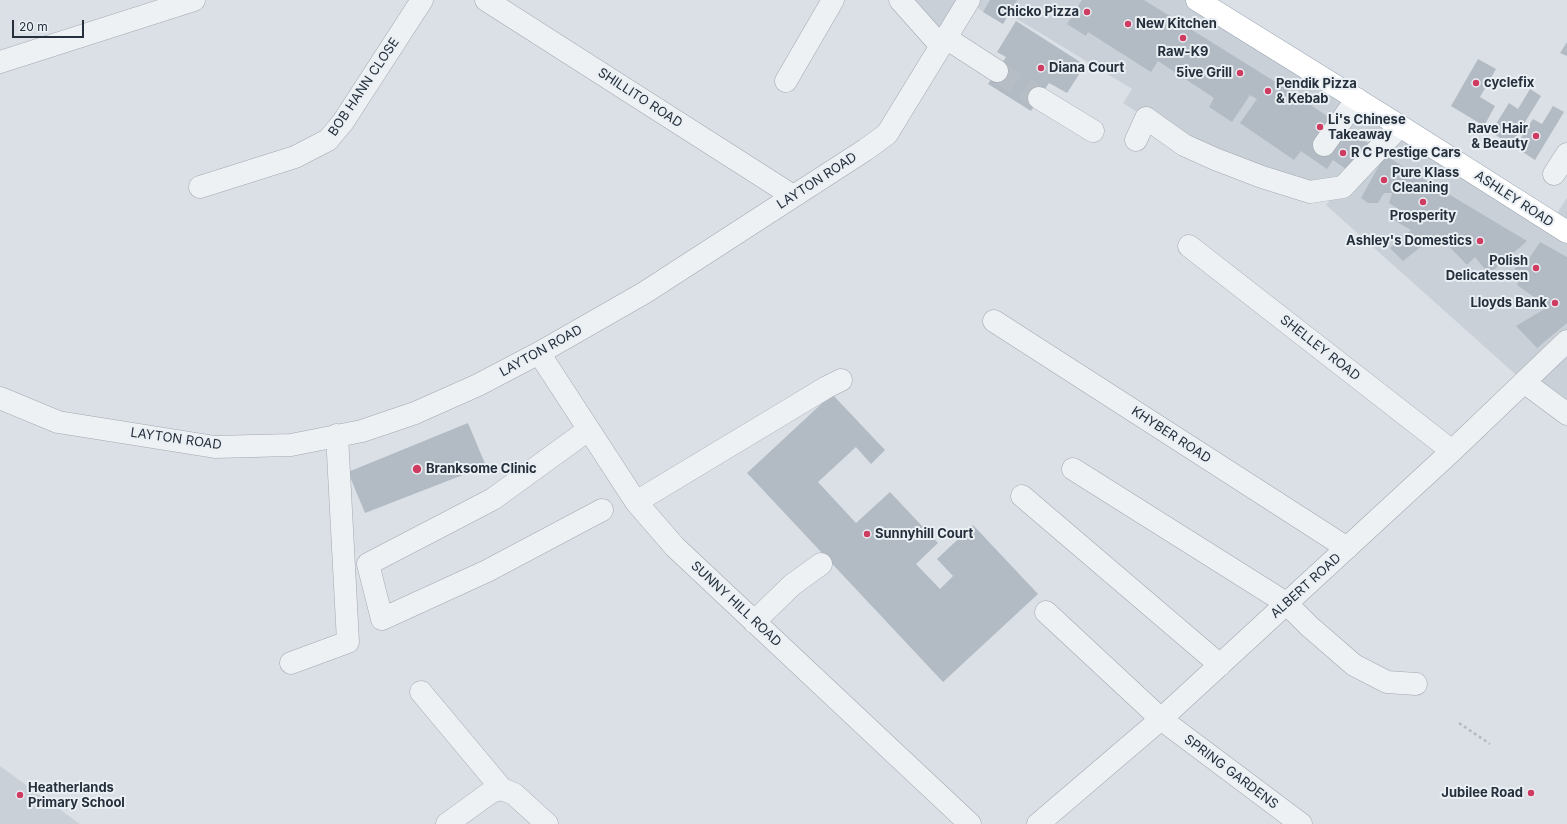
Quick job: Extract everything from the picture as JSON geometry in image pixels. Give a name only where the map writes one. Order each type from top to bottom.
[{"type":"main road","name":"ASHLEY ROAD","points":[[1197,0],[1567,232]]},
{"type":"street","points":[[0,62],[194,0]]},
{"type":"street","name":"BOB HANN CLOSE","points":[[200,187],[296,157],[328,140],[343,122],[422,0]]},
{"type":"street","name":"SHILLITO ROAD","points":[[486,0],[793,196]]},
{"type":"street","points":[[786,81],[833,0]]},
{"type":"street","points":[[900,0],[943,42],[997,71]]},
{"type":"street","name":"LAYTON ROAD","points":[[0,398],[58,422],[215,447],[291,445],[362,430],[415,413],[478,385],[539,353],[644,292],[865,150],[887,134],[969,0]]},
{"type":"street","points":[[1039,98],[1093,131]]},
{"type":"street","points":[[1324,144],[1357,99]]},
{"type":"street","points":[[1136,140],[1146,118],[1184,145],[1215,159],[1262,177],[1310,192],[1343,187],[1400,126]]},
{"type":"street","points":[[1554,174],[1567,154]]},
{"type":"street","name":"SHELLEY ROAD","points":[[1189,246],[1452,451]]},
{"type":"street","name":"KHYBER ROAD","points":[[994,321],[1347,548]]},
{"type":"street","name":"ALBERT ROAD","points":[[1038,824],[1161,719],[1452,451],[1567,341]]},
{"type":"street","name":"SUNNY HILL ROAD","points":[[539,353],[636,502],[675,547],[970,824]]},
{"type":"street","points":[[636,502],[820,391],[841,380]]},
{"type":"street","points":[[1524,382],[1567,414]]},
{"type":"street","points":[[588,430],[493,499],[368,564],[382,619],[486,571],[602,510]]},
{"type":"street","points":[[291,663],[348,642],[337,436]]},
{"type":"street","points":[[1073,469],[1286,603],[1309,626],[1354,665],[1387,682],[1416,684]]},
{"type":"street","points":[[1022,496],[1220,665]]},
{"type":"street","points":[[754,622],[792,585],[821,564]]},
{"type":"street","name":"SPRING GARDENS","points":[[1046,612],[1161,719],[1301,824]]},
{"type":"street","points":[[421,692],[502,789],[514,794],[547,824]]},
{"type":"street","points":[[447,824],[491,792],[502,789]]},
{"type":"path","points":[[1459,723],[1490,744]]},
{"type":"shaded area","points":[[900,0],[1197,0],[1551,222],[1567,198],[1567,414],[1524,382],[1326,205],[1340,188],[1310,192],[1146,118],[1123,103],[1132,89],[1009,14],[1003,24],[968,2],[941,46]]},
{"type":"shaded area","name":"Heatherlands Primary School","points":[[0,766],[80,824],[0,824]]},
{"type":"building","points":[[990,0],[1017,0],[1003,24],[983,12]]},
{"type":"building","points":[[1082,0],[1144,0],[1282,86],[1372,146],[1353,174],[1333,160],[1327,169],[1301,151],[1294,160],[1240,123],[1257,99],[1250,95],[1232,122],[1209,107],[1214,98],[1158,61],[1151,72],[1088,32],[1086,36],[1067,24]]},
{"type":"building","name":"Diana Court","points":[[1016,21],[1085,65],[1067,93],[1049,83],[1031,111],[988,84],[1006,57],[997,52]]},
{"type":"building","points":[[1567,42],[1567,56],[1560,53]]},
{"type":"building","name":"cyclefix","points":[[1478,59],[1496,69],[1480,97],[1495,106],[1484,126],[1451,106]]},
{"type":"building","points":[[1530,89],[1541,96],[1511,145],[1491,132],[1509,103],[1518,109]]},
{"type":"building","name":"Rave Hair & Beauty","points":[[1553,106],[1564,112],[1535,160],[1515,147],[1533,119],[1542,124]]},
{"type":"building","points":[[1385,155],[1527,241],[1489,274],[1475,257],[1467,265],[1437,234],[1403,261],[1390,248],[1411,230],[1392,219],[1400,210],[1389,203],[1392,193],[1384,193],[1378,203],[1368,203],[1361,198]]},
{"type":"building","points":[[1540,242],[1567,257],[1567,323],[1537,348],[1516,326],[1548,307],[1517,285],[1519,280],[1512,274],[1521,258],[1527,262]]},
{"type":"building","name":"Sunnyhill Court","points":[[832,394],[885,450],[871,464],[856,447],[818,482],[856,523],[890,492],[938,543],[916,564],[940,589],[953,576],[937,559],[973,525],[1038,594],[943,682],[747,473]]},
{"type":"building","name":"Branksome Clinic","points":[[468,423],[486,466],[365,513],[348,472]]},
{"type":"tunnel","points":[[997,71],[1039,98]]},
{"type":"place","name":"Chicko Pizza","points":[[1087,12]]},
{"type":"place","name":"New Kitchen","points":[[1128,24]]},
{"type":"place","name":"Raw-K9","points":[[1183,38]]},
{"type":"place","name":"Diana Court","points":[[1041,68]]},
{"type":"place","name":"5ive Grill","points":[[1240,73]]},
{"type":"place","name":"cyclefix","points":[[1476,83]]},
{"type":"place","name":"Pendik Pizza & Kebab","points":[[1268,91]]},
{"type":"place","name":"Li's Chinese Takeaway","points":[[1320,127]]},
{"type":"place","name":"Rave Hair & Beauty","points":[[1536,136]]},
{"type":"place","name":"R C Prestige Cars","points":[[1343,153]]},
{"type":"place","name":"Pure Klass Cleaning","points":[[1384,180]]},
{"type":"place","name":"Prosperity","points":[[1423,202]]},
{"type":"place","name":"Ashley's Domestics","points":[[1480,241]]},
{"type":"place","name":"Polish Delicatessen","points":[[1536,268]]},
{"type":"place","name":"Lloyds Bank","points":[[1555,303]]},
{"type":"place","name":"Branksome Clinic","points":[[417,469]]},
{"type":"place","name":"Sunnyhill Court","points":[[867,534]]},
{"type":"place","name":"Jubilee Road","points":[[1531,793]]},
{"type":"place","name":"Heatherlands Primary School","points":[[20,795]]}]
